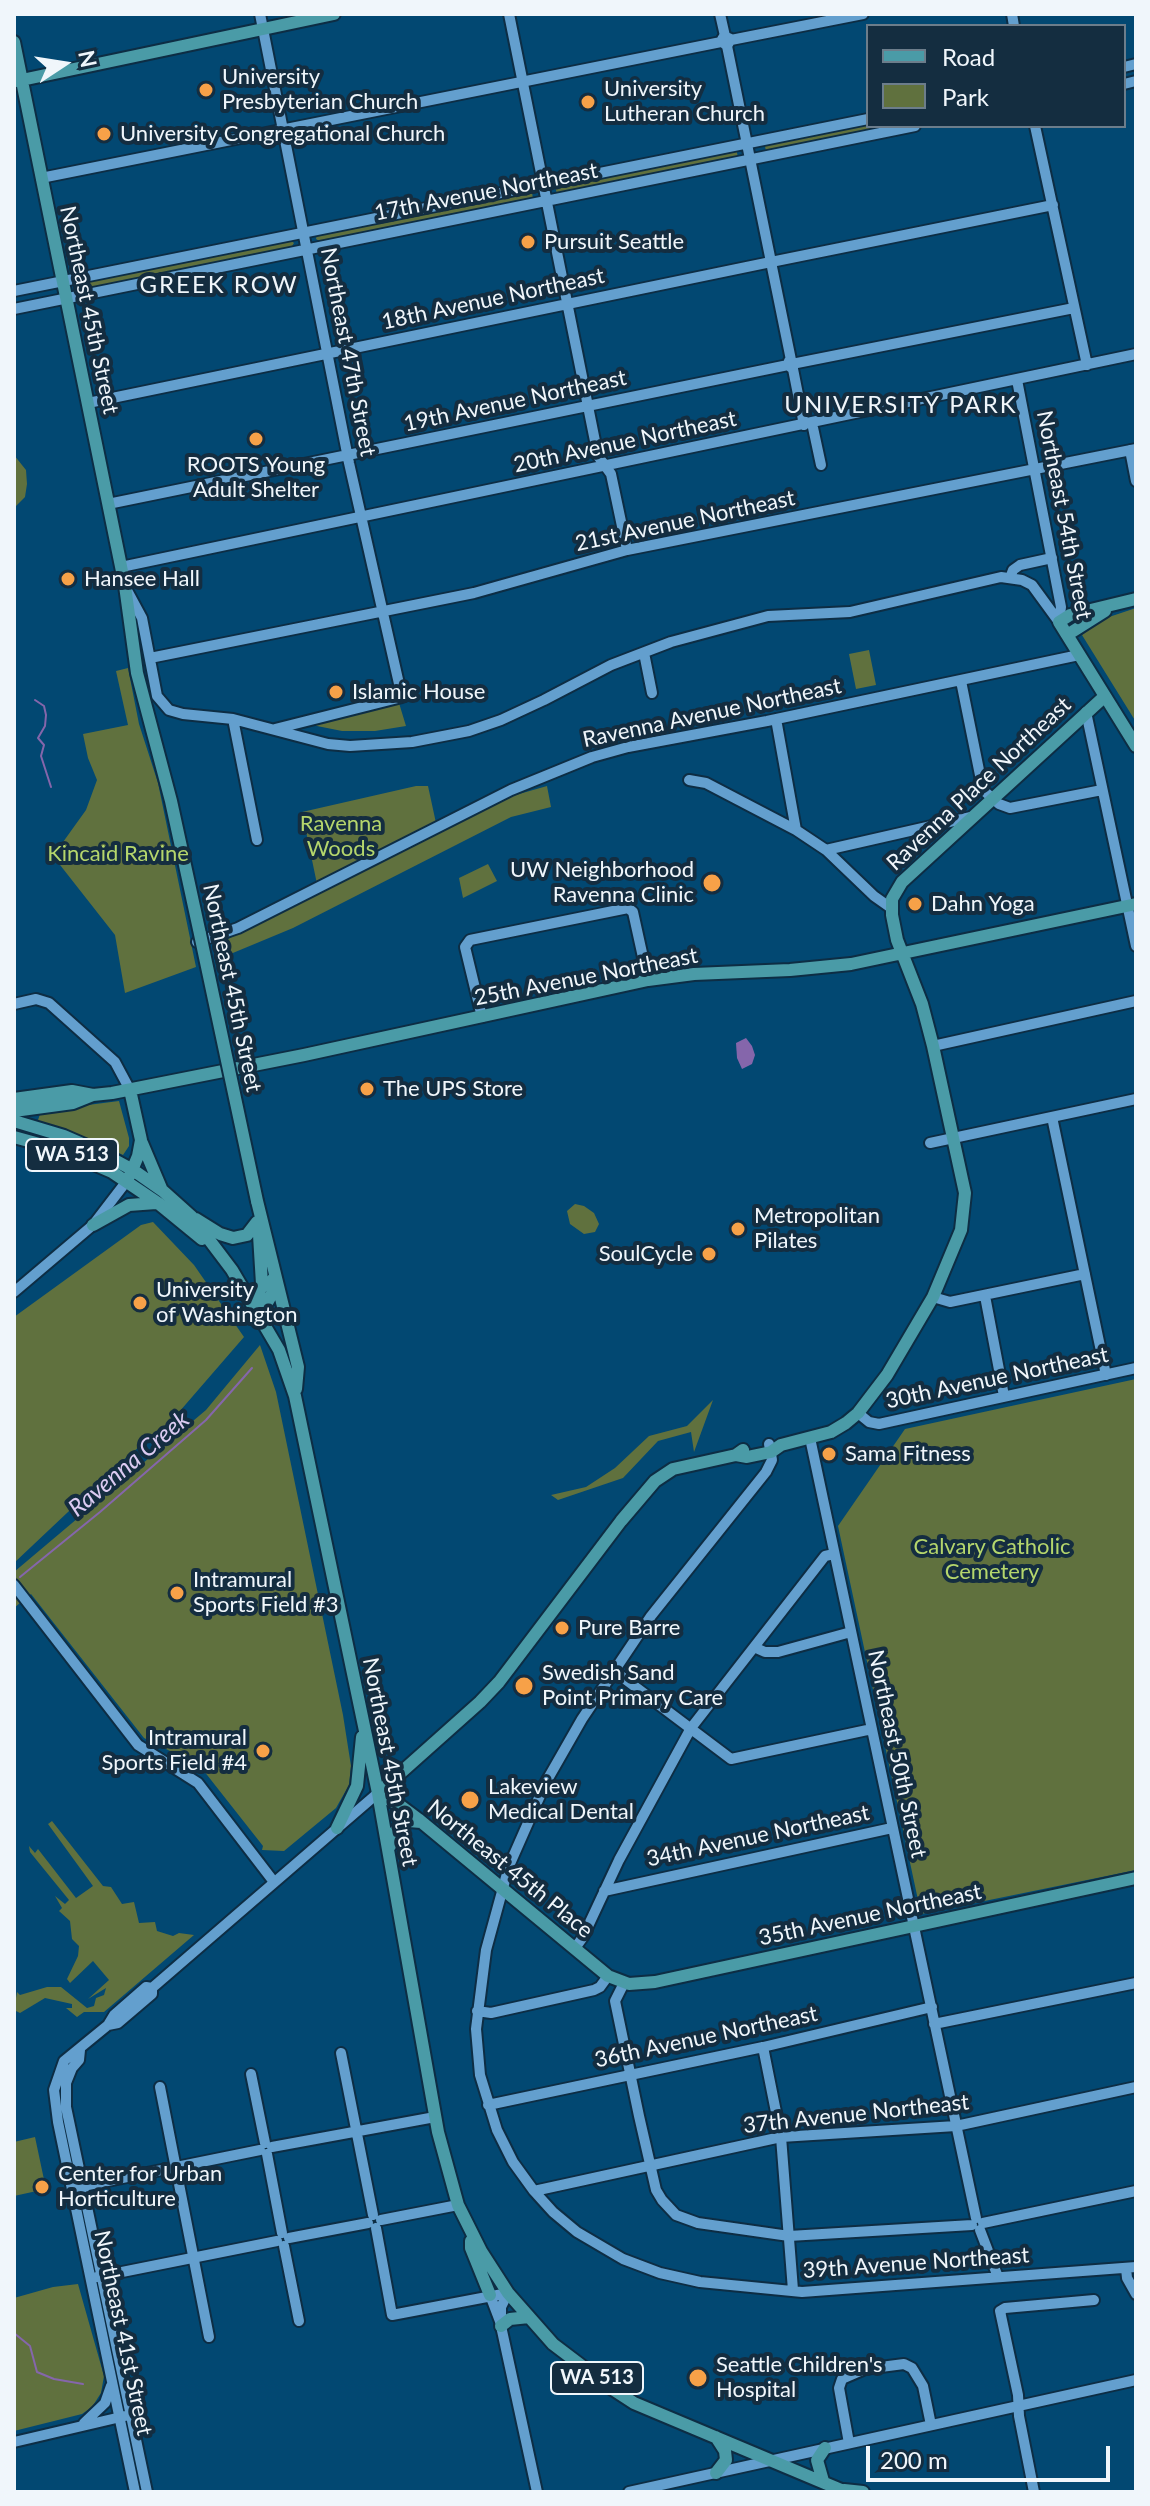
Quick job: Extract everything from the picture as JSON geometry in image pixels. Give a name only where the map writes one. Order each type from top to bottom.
[{"type":"main road","points":[[18,81],[334,14]]},
{"type":"main road","name":"Northeast 45th Street","points":[[14,42],[18,81],[125,586],[146,715],[171,801],[257,1201],[257,1222],[267,1267],[255,1307],[279,1350],[295,1396],[378,1793],[435,2117],[458,2205],[470,2230]]},
{"type":"main road","points":[[1059,622],[1075,614],[1136,599]]},
{"type":"main road","points":[[1067,635],[1113,606]]},
{"type":"main road","name":"Northeast 54th Street","points":[[1059,622],[1136,746]]},
{"type":"main road","name":"Ravenna Place Northeast","points":[[891,908],[895,891],[902,882],[991,797],[1105,696]]},
{"type":"main road","name":"25th Avenue Northeast","points":[[14,1111],[73,1103],[93,1095],[130,1090],[648,980],[694,974],[829,967],[1131,905]]},
{"type":"main road","points":[[858,1413],[897,1361],[933,1297],[961,1230],[965,1210],[965,1193],[933,1046],[922,1004],[897,940],[891,908]]},
{"type":"main road","points":[[93,1225],[129,1205],[160,1197],[141,1140],[130,1090]]},
{"type":"main road","name":"25th Avenue Northeast","points":[[14,1099],[72,1091],[93,1095]]},
{"type":"main road","points":[[41,1107],[32,1113],[32,1120],[44,1130]]},
{"type":"main road","name":"WA 513","points":[[14,1121],[94,1149],[192,1217],[255,1307]]},
{"type":"main road","name":"WA 513","points":[[14,1137],[61,1150],[112,1172],[130,1176]]},
{"type":"main road","points":[[130,1176],[141,1140]]},
{"type":"main road","name":"WA 513","points":[[160,1197],[212,1246]]},
{"type":"main road","points":[[257,1201],[267,1267],[298,1367],[295,1396]]},
{"type":"main road","points":[[192,1217],[233,1238],[252,1230],[257,1222]]},
{"type":"main road","name":"30th Avenue Northeast","points":[[378,1793],[499,1682],[655,1481],[680,1467],[736,1455],[746,1449],[774,1447],[831,1432],[858,1413]]},
{"type":"main road","points":[[337,1828],[357,1786],[363,1722]]},
{"type":"main road","name":"Northeast 45th Place","points":[[378,1793],[424,1823],[615,1979]]},
{"type":"main road","points":[[388,1854],[396,1829],[409,1821],[424,1823]]},
{"type":"main road","name":"35th Avenue Northeast","points":[[615,1979],[646,1984],[1136,1878]]},
{"type":"main road","points":[[470,2230],[471,2248],[490,2295]]},
{"type":"main road","name":"WA 513","points":[[470,2230],[508,2293],[553,2344],[611,2388],[634,2403],[845,2491],[863,2492]]},
{"type":"main road","points":[[501,2326],[510,2319],[529,2317]]},
{"type":"main road","points":[[716,2437],[725,2451],[726,2460],[716,2473]]},
{"type":"main road","points":[[823,2481],[817,2460],[825,2448]]},
{"type":"street","name":"Northeast 47th Street","points":[[260,14],[361,518],[402,697],[306,719],[273,730]]},
{"type":"street","points":[[509,14],[598,456],[611,474],[627,550]]},
{"type":"street","points":[[720,14],[792,364],[821,465]]},
{"type":"street","points":[[41,178],[863,14]]},
{"type":"street","name":"17th Avenue Northeast","points":[[14,291],[866,119]]},
{"type":"street","name":"17th Avenue Northeast","points":[[14,309],[905,128]]},
{"type":"street","points":[[1035,128],[1087,365]]},
{"type":"street","name":"18th Avenue Northeast","points":[[88,403],[1053,205]]},
{"type":"street","name":"19th Avenue Northeast","points":[[108,504],[1074,308]]},
{"type":"street","name":"20th Avenue Northeast","points":[[121,567],[1136,354]]},
{"type":"street","name":"Northeast 54th Street","points":[[1017,380],[1061,607],[1059,622]]},
{"type":"street","points":[[1133,450],[1136,481]]},
{"type":"street","name":"21st Avenue Northeast","points":[[150,658],[508,585],[627,550],[1133,450]]},
{"type":"street","points":[[1010,578],[1013,570],[1020,565],[1052,558]]},
{"type":"street","points":[[257,840],[233,719],[328,744],[378,746],[441,738],[501,720],[611,665],[671,642],[768,616],[850,612],[991,579],[1010,578],[1027,582],[1036,589],[1059,622]]},
{"type":"street","name":"Northeast 45th Street","points":[[125,586],[142,618],[155,691],[165,707],[183,714],[233,719]]},
{"type":"street","points":[[644,653],[652,693]]},
{"type":"street","name":"Ravenna Avenue Northeast","points":[[197,942],[238,928],[470,810],[564,768],[628,747],[1079,655]]},
{"type":"street","points":[[961,681],[981,784],[991,797],[1010,808],[1102,790]]},
{"type":"street","points":[[1086,712],[1131,905],[1136,946]]},
{"type":"street","points":[[776,719],[796,830]]},
{"type":"street","points":[[689,780],[706,783],[796,830],[826,850],[891,908]]},
{"type":"street","points":[[826,850],[971,817]]},
{"type":"street","points":[[482,1017],[466,944],[470,940],[630,908],[648,980]]},
{"type":"street","points":[[14,1004],[36,999],[49,1003],[115,1062],[130,1090]]},
{"type":"street","points":[[933,1046],[1136,1001]]},
{"type":"street","points":[[930,1143],[1136,1099]]},
{"type":"street","points":[[1052,1117],[1106,1375]]},
{"type":"street","points":[[14,1292],[93,1225],[130,1176]]},
{"type":"street","points":[[933,1297],[950,1302],[1085,1274]]},
{"type":"street","points":[[985,1296],[1004,1396]]},
{"type":"street","name":"30th Avenue Northeast","points":[[858,1413],[869,1422],[879,1424],[1136,1368]]},
{"type":"street","name":"Northeast 50th Street","points":[[810,1438],[956,2126],[978,2224],[998,2277]]},
{"type":"street","name":"39th Avenue Northeast","points":[[774,1447],[766,1472],[651,1616],[613,1670],[546,1782],[501,1887],[486,1950],[477,2011],[478,2060],[488,2105],[505,2147],[534,2191],[565,2223],[590,2241],[644,2267],[700,2282],[802,2292],[1131,2268]]},
{"type":"street","points":[[575,1948],[691,1728],[825,1556],[834,1554]]},
{"type":"street","points":[[14,1585],[138,1745],[198,1783],[274,1882]]},
{"type":"street","points":[[756,1648],[765,1652],[784,1651],[851,1632]]},
{"type":"street","points":[[613,1670],[731,1759],[872,1729]]},
{"type":"street","name":"Northeast 41st Street","points":[[147,2492],[77,2187],[58,2122],[54,2090],[64,2061],[73,2051],[80,2050],[135,1996],[146,1987],[152,1988],[378,1793]]},
{"type":"street","name":"34th Avenue Northeast","points":[[604,1891],[892,1828]]},
{"type":"street","name":"34th Avenue Northeast","points":[[619,1860],[621,1872],[633,1884]]},
{"type":"street","points":[[615,1979],[615,2001],[650,2164],[662,2200],[676,2215],[686,2220],[789,2236],[978,2224],[1136,2191]]},
{"type":"street","name":"35th Avenue Northeast","points":[[477,2011],[491,2013],[594,1990],[615,1979]]},
{"type":"street","points":[[934,2024],[1136,1983]]},
{"type":"street","name":"36th Avenue Northeast","points":[[488,2105],[763,2047],[932,2007]]},
{"type":"street","points":[[763,2047],[781,2137],[793,2290]]},
{"type":"street","points":[[341,2053],[392,2315],[508,2293]]},
{"type":"street","points":[[251,2074],[299,2321]]},
{"type":"street","points":[[160,2087],[209,2337]]},
{"type":"street","name":"37th Avenue Northeast","points":[[534,2191],[781,2137],[956,2126],[1136,2087]]},
{"type":"street","points":[[77,2187],[435,2117]]},
{"type":"street","points":[[96,2278],[458,2205]]},
{"type":"street","points":[[1131,2268],[1127,2278],[1136,2294]]},
{"type":"street","name":"Northeast 41st Street","points":[[96,2278],[112,2381],[135,2492]]},
{"type":"street","points":[[508,2293],[501,2307],[501,2326],[537,2492]]},
{"type":"street","points":[[490,2295],[501,2326]]},
{"type":"street","points":[[1034,2492],[1000,2311],[1094,2300]]},
{"type":"street","points":[[849,2443],[839,2388],[842,2379],[850,2373],[904,2364],[912,2368],[918,2375],[931,2425]]},
{"type":"street","points":[[629,2492],[1136,2380]]},
{"type":"street","points":[[79,2426],[91,2419],[105,2403],[112,2381]]},
{"type":"street","points":[[14,2442],[131,2415]]},
{"type":"green space","points":[[866,120],[866,128],[881,128],[766,151],[764,142]]},
{"type":"green space","points":[[736,147],[738,158],[557,195],[555,185]]},
{"type":"green space","points":[[532,192],[533,199],[321,242],[316,239],[317,234]]},
{"type":"green space","points":[[289,239],[294,243],[291,248],[82,290],[78,285],[79,282]]},
{"type":"green space","points":[[14,455],[26,470],[27,484],[25,497],[14,508]]},
{"type":"green space","points":[[1136,608],[1136,722],[1082,635],[1103,619]]},
{"type":"green space","points":[[869,650],[876,685],[856,689],[849,654]]},
{"type":"green space","name":"Kincaid Ravine","points":[[128,668],[139,724],[158,783],[196,967],[125,993],[115,935],[53,856],[86,810],[97,780],[83,734],[128,725],[116,671]]},
{"type":"green space","points":[[399,703],[406,726],[375,731],[342,731],[307,724]]},
{"type":"green space","name":"Ravenna Woods","points":[[416,786],[428,786],[436,823],[317,884],[302,812]]},
{"type":"green space","points":[[547,786],[551,807],[511,817],[293,928],[216,960],[213,947],[370,864],[505,798]]},
{"type":"green space","points":[[488,864],[497,881],[463,898],[459,878]]},
{"type":"green space","points":[[119,1101],[129,1138],[129,1146],[123,1155],[38,1120],[41,1111]]},
{"type":"green space","points":[[575,1204],[594,1213],[599,1224],[595,1232],[584,1234],[570,1224],[567,1211]]},
{"type":"green space","points":[[153,1222],[194,1265],[244,1337],[173,1419],[122,1461],[14,1563],[14,1317],[141,1225]]},
{"type":"green space","points":[[260,1345],[276,1392],[351,1766],[349,1785],[336,1808],[284,1851],[262,1850],[263,1846],[200,1766],[144,1738],[31,1594],[14,1608],[14,1572],[206,1410]]},
{"type":"green space","name":"Calvary Catholic Cemetery","points":[[1136,1379],[1136,1870],[921,1914],[838,1526],[905,1429]]},
{"type":"green space","points":[[713,1400],[694,1452],[691,1432],[658,1441],[623,1478],[558,1500],[551,1495],[586,1487],[615,1468],[649,1436],[687,1426]]},
{"type":"green space","points":[[52,1821],[103,1886],[111,1887],[122,1904],[134,1902],[139,1923],[155,1922],[157,1931],[173,1936],[179,1933],[194,1935],[104,2012],[84,2012],[77,2017],[66,2008],[72,2008],[72,2004],[45,1998],[20,2013],[14,2010],[17,1992],[20,1995],[47,1987],[61,1987],[87,2008],[94,2006],[96,1998],[104,1995],[106,1988],[88,1999],[109,1980],[93,1961],[70,1983],[67,1979],[78,1956],[79,1946],[72,1939],[70,1921],[59,1911],[62,1908],[55,1896],[65,1904],[69,1900],[30,1852],[29,1846],[35,1853],[38,1849],[76,1898],[93,1886],[48,1824]]},
{"type":"green space","points":[[35,2137],[46,2189],[14,2196],[14,2142]]},
{"type":"green space","points":[[78,2284],[104,2376],[101,2393],[92,2407],[82,2414],[14,2431],[14,2298],[53,2287]]},
{"type":"shaded area","points":[[746,1038],[755,1055],[752,1064],[742,1069],[736,1043]]},
{"type":"waterway","points":[[35,700],[44,706],[46,715],[45,726],[38,738],[44,745],[41,756],[51,787]]},
{"type":"waterway","name":"Ravenna Creek","points":[[20,1577],[206,1420],[252,1368]]},
{"type":"waterway","points":[[14,2333],[30,2346],[37,2372],[54,2379],[83,2384]]},
{"type":"place","name":"University Presbyterian Church","points":[[206,90]]},
{"type":"place","name":"University Lutheran Church","points":[[588,102]]},
{"type":"place","name":"University Congregational Church","points":[[104,134]]},
{"type":"place","name":"Pursuit Seattle","points":[[528,242]]},
{"type":"place","name":"ROOTS Young Adult Shelter","points":[[256,439]]},
{"type":"place","name":"Hansee Hall","points":[[68,579]]},
{"type":"place","name":"Islamic House","points":[[336,692]]},
{"type":"place","name":"UW Neighborhood Ravenna Clinic","points":[[712,883]]},
{"type":"place","name":"Dahn Yoga","points":[[915,904]]},
{"type":"place","name":"The UPS Store","points":[[367,1089]]},
{"type":"place","name":"Metropolitan Pilates","points":[[738,1229]]},
{"type":"place","name":"SoulCycle","points":[[709,1254]]},
{"type":"place","name":"University of Washington","points":[[140,1303]]},
{"type":"place","name":"Sama Fitness","points":[[829,1454]]},
{"type":"place","name":"Intramural Sports Field #3","points":[[177,1593]]},
{"type":"place","name":"Pure Barre","points":[[562,1628]]},
{"type":"place","name":"Swedish Sand Point Primary Care","points":[[524,1686]]},
{"type":"place","name":"Intramural Sports Field #4","points":[[263,1751]]},
{"type":"place","name":"Lakeview Medical Dental","points":[[470,1800]]},
{"type":"place","name":"Center for Urban Horticulture","points":[[42,2187]]},
{"type":"place","name":"Seattle Children's Hospital","points":[[698,2378]]},
{"type":"district","name":"GREEK ROW","points":[[219,285]]},
{"type":"district","name":"UNIVERSITY PARK","points":[[901,405]]}]
